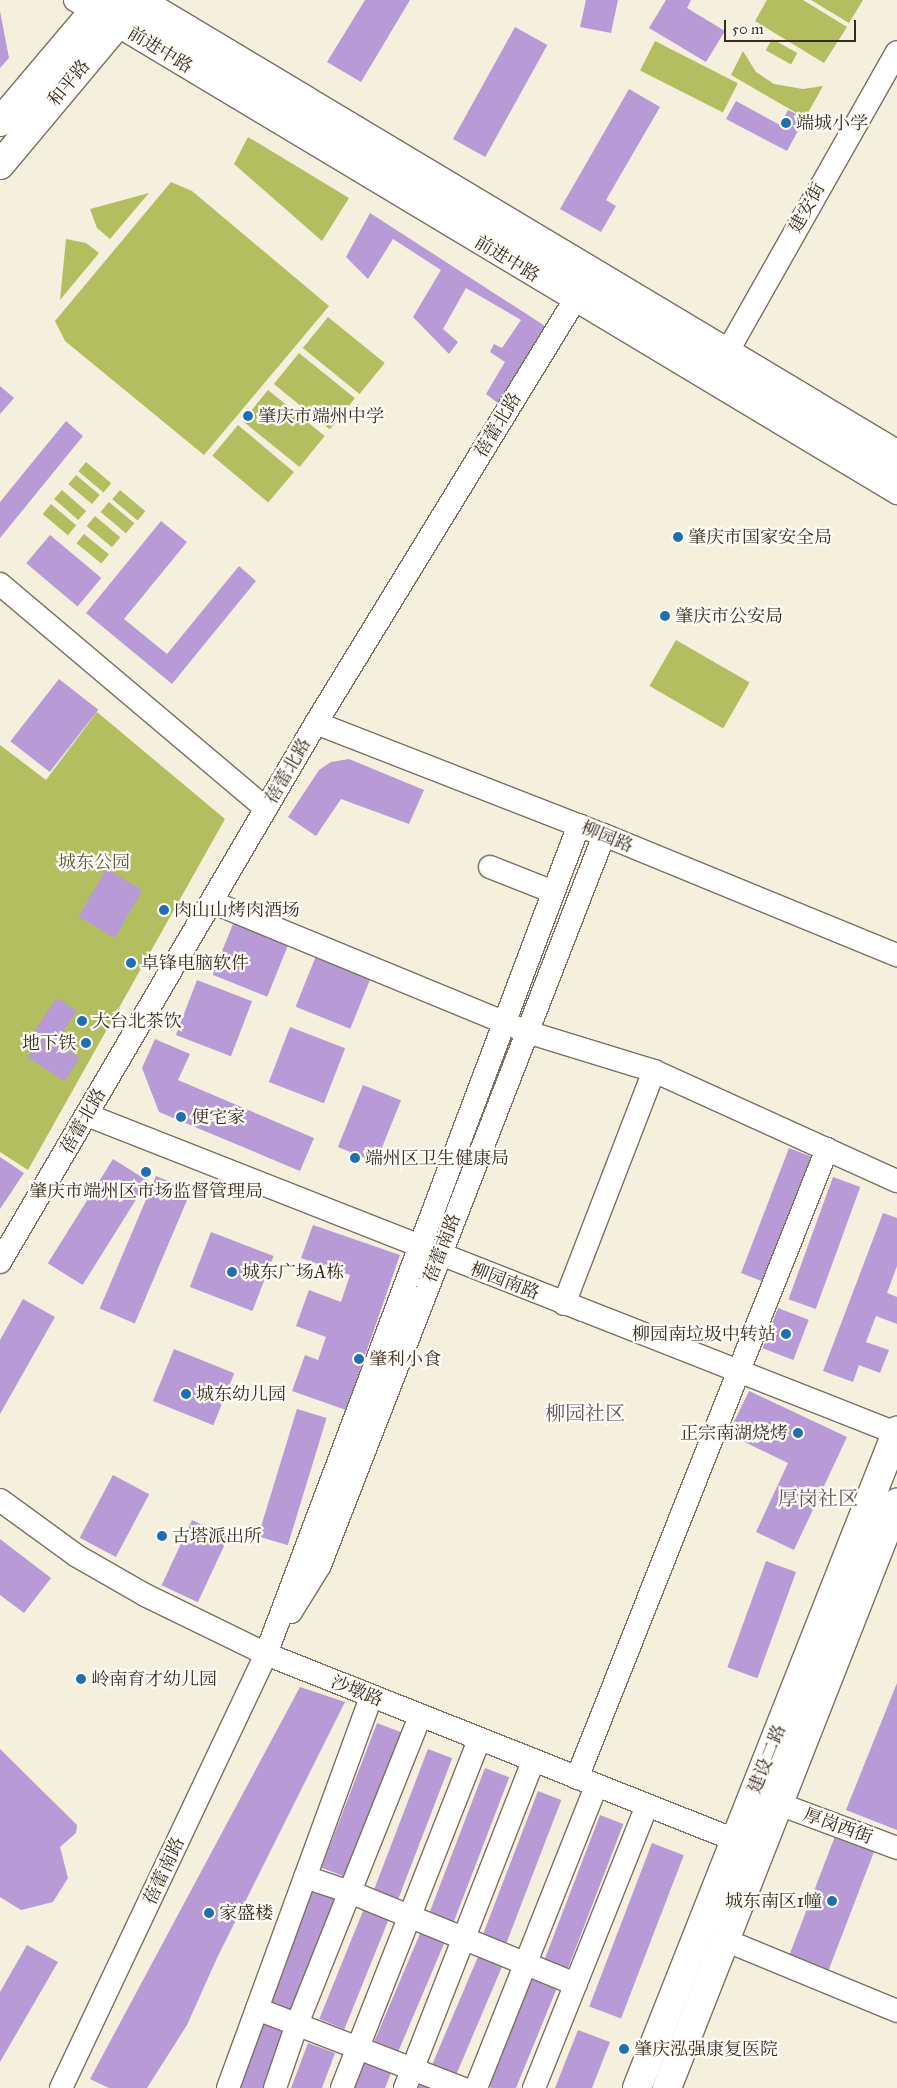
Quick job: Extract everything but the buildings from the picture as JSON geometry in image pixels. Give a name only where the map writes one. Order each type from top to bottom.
[{"type":"main road","name":"和平路","points":[[0,122],[114,6]]},
{"type":"main road","name":"和平路","points":[[0,165],[114,6]]},
{"type":"main road","name":"建设二路","points":[[636,2088],[896,1432]]},
{"type":"main road","name":"建设二路","points":[[667,2088],[779,1804],[890,1541],[897,1503]]},
{"type":"street","name":"前进中路","points":[[173,0],[728,351],[897,434]]},
{"type":"street","name":"前进中路","points":[[114,6],[728,351],[897,451]]},
{"type":"street","name":"前进中路","points":[[114,6],[579,292],[897,493]]},
{"type":"street","name":"建安街","points":[[728,351],[897,52]]},
{"type":"street","points":[[579,292],[728,351],[897,472]]},
{"type":"street","name":"蓓蕾北路","points":[[0,1262],[316,723],[579,292]]},
{"type":"street","points":[[0,584],[266,809]]},
{"type":"street","name":"柳园路","points":[[316,723],[604,835],[897,955]]},
{"type":"street","name":"蓓蕾南路","points":[[61,2088],[266,1654],[320,1565],[428,1251],[504,1022],[578,825]]},
{"type":"street","name":"蓓蕾南路","points":[[428,1251],[527,1032],[604,835]]},
{"type":"street","points":[[490,867],[553,892]]},
{"type":"street","points":[[212,902],[527,1032],[654,1071],[897,1181]]},
{"type":"street","points":[[564,1304],[654,1071]]},
{"type":"street","name":"柳园南路","points":[[87,1115],[428,1251],[896,1432]]},
{"type":"street","points":[[476,2088],[526,1963],[587,1782],[739,1372],[827,1149]]},
{"type":"street","name":"沙墩路","points":[[0,1500],[77,1556],[145,1595],[266,1654],[371,1698],[735,1840]]},
{"type":"street","points":[[228,2088],[371,1698]]},
{"type":"street","points":[[275,2088],[297,2024],[420,1717]]},
{"type":"street","points":[[342,2088],[479,1740]]},
{"type":"street","points":[[409,2078],[533,1761]]},
{"type":"street","name":"厚岗西街","points":[[779,1804],[897,1848]]},
{"type":"street","points":[[534,2088],[647,1806]]},
{"type":"street","points":[[304,1877],[350,1892],[576,1984]]},
{"type":"street","points":[[725,1940],[897,2011]]},
{"type":"street","points":[[257,2009],[358,2047],[409,2078],[462,2088]]},
{"type":"green space","points":[[767,0],[803,0],[847,27],[824,63],[755,21]]},
{"type":"green space","points":[[811,0],[863,0],[849,23]]},
{"type":"green space","points":[[772,39],[797,53],[791,64],[766,50]]},
{"type":"green space","points":[[655,41],[738,83],[723,113],[640,70]]},
{"type":"green space","points":[[743,51],[756,72],[774,84],[803,89],[823,86],[805,118],[731,75]]},
{"type":"green space","points":[[248,137],[349,198],[322,241],[234,164]]},
{"type":"green space","points":[[171,182],[192,191],[329,306],[204,455],[65,341],[55,321]]},
{"type":"green space","points":[[149,193],[110,239],[97,228],[90,209]]},
{"type":"green space","points":[[66,239],[86,243],[99,253],[60,300]]},
{"type":"green space","points":[[328,317],[385,363],[360,394],[303,348]]},
{"type":"green space","points":[[299,353],[355,398],[330,429],[274,384]]},
{"type":"green space","points":[[268,390],[325,436],[300,467],[243,421]]},
{"type":"green space","points":[[238,425],[294,472],[268,503],[212,456]]},
{"type":"green space","points":[[86,462],[111,483],[104,492],[78,471]]},
{"type":"green space","points":[[76,475],[100,495],[92,504],[68,484]]},
{"type":"green space","points":[[62,490],[86,511],[78,520],[54,499]]},
{"type":"green space","points":[[120,490],[145,511],[138,520],[112,499]]},
{"type":"green space","points":[[109,502],[134,523],[126,533],[101,512]]},
{"type":"green space","points":[[51,504],[76,525],[68,535],[43,514]]},
{"type":"green space","points":[[95,516],[120,537],[112,547],[87,526]]},
{"type":"green space","points":[[84,534],[109,554],[101,563],[76,543]]},
{"type":"green space","points":[[676,640],[750,682],[723,728],[650,686]]},
{"type":"green space","name":"城东公园","points":[[97,712],[225,819],[28,1170],[0,1152],[0,745],[46,780]]},
{"type":"place","name":"端城小学","points":[[786,123]]},
{"type":"place","name":"肇庆市端州中学","points":[[248,416]]},
{"type":"place","name":"肇庆市国家安全局","points":[[678,537]]},
{"type":"place","name":"肇庆市公安局","points":[[665,616]]},
{"type":"place","name":"肉山山烤肉酒场","points":[[164,910]]},
{"type":"place","name":"卓锋电脑软件","points":[[131,963]]},
{"type":"place","name":"大台北茶饮","points":[[82,1021]]},
{"type":"place","name":"地下铁","points":[[86,1043]]},
{"type":"place","name":"便宅家","points":[[181,1117]]},
{"type":"place","name":"端州区卫生健康局","points":[[355,1158]]},
{"type":"place","name":"肇庆市端州区市场监督管理局","points":[[146,1172]]},
{"type":"place","name":"城东广场A栋","points":[[232,1272]]},
{"type":"place","name":"柳园南垃圾中转站","points":[[786,1334]]},
{"type":"place","name":"肇利小食","points":[[359,1359]]},
{"type":"place","name":"城东幼儿园","points":[[186,1394]]},
{"type":"place","name":"正宗南湖烧烤","points":[[798,1433]]},
{"type":"place","name":"古塔派出所","points":[[162,1536]]},
{"type":"place","name":"岭南育才幼儿园","points":[[81,1679]]},
{"type":"place","name":"城东南区1幢","points":[[832,1901]]},
{"type":"place","name":"家盛楼","points":[[209,1913]]},
{"type":"place","name":"肇庆泓强康复医院","points":[[624,2049]]},
{"type":"district","name":"柳园社区","points":[[585,1413]]},
{"type":"district","name":"厚岗社区","points":[[818,1498]]}]
